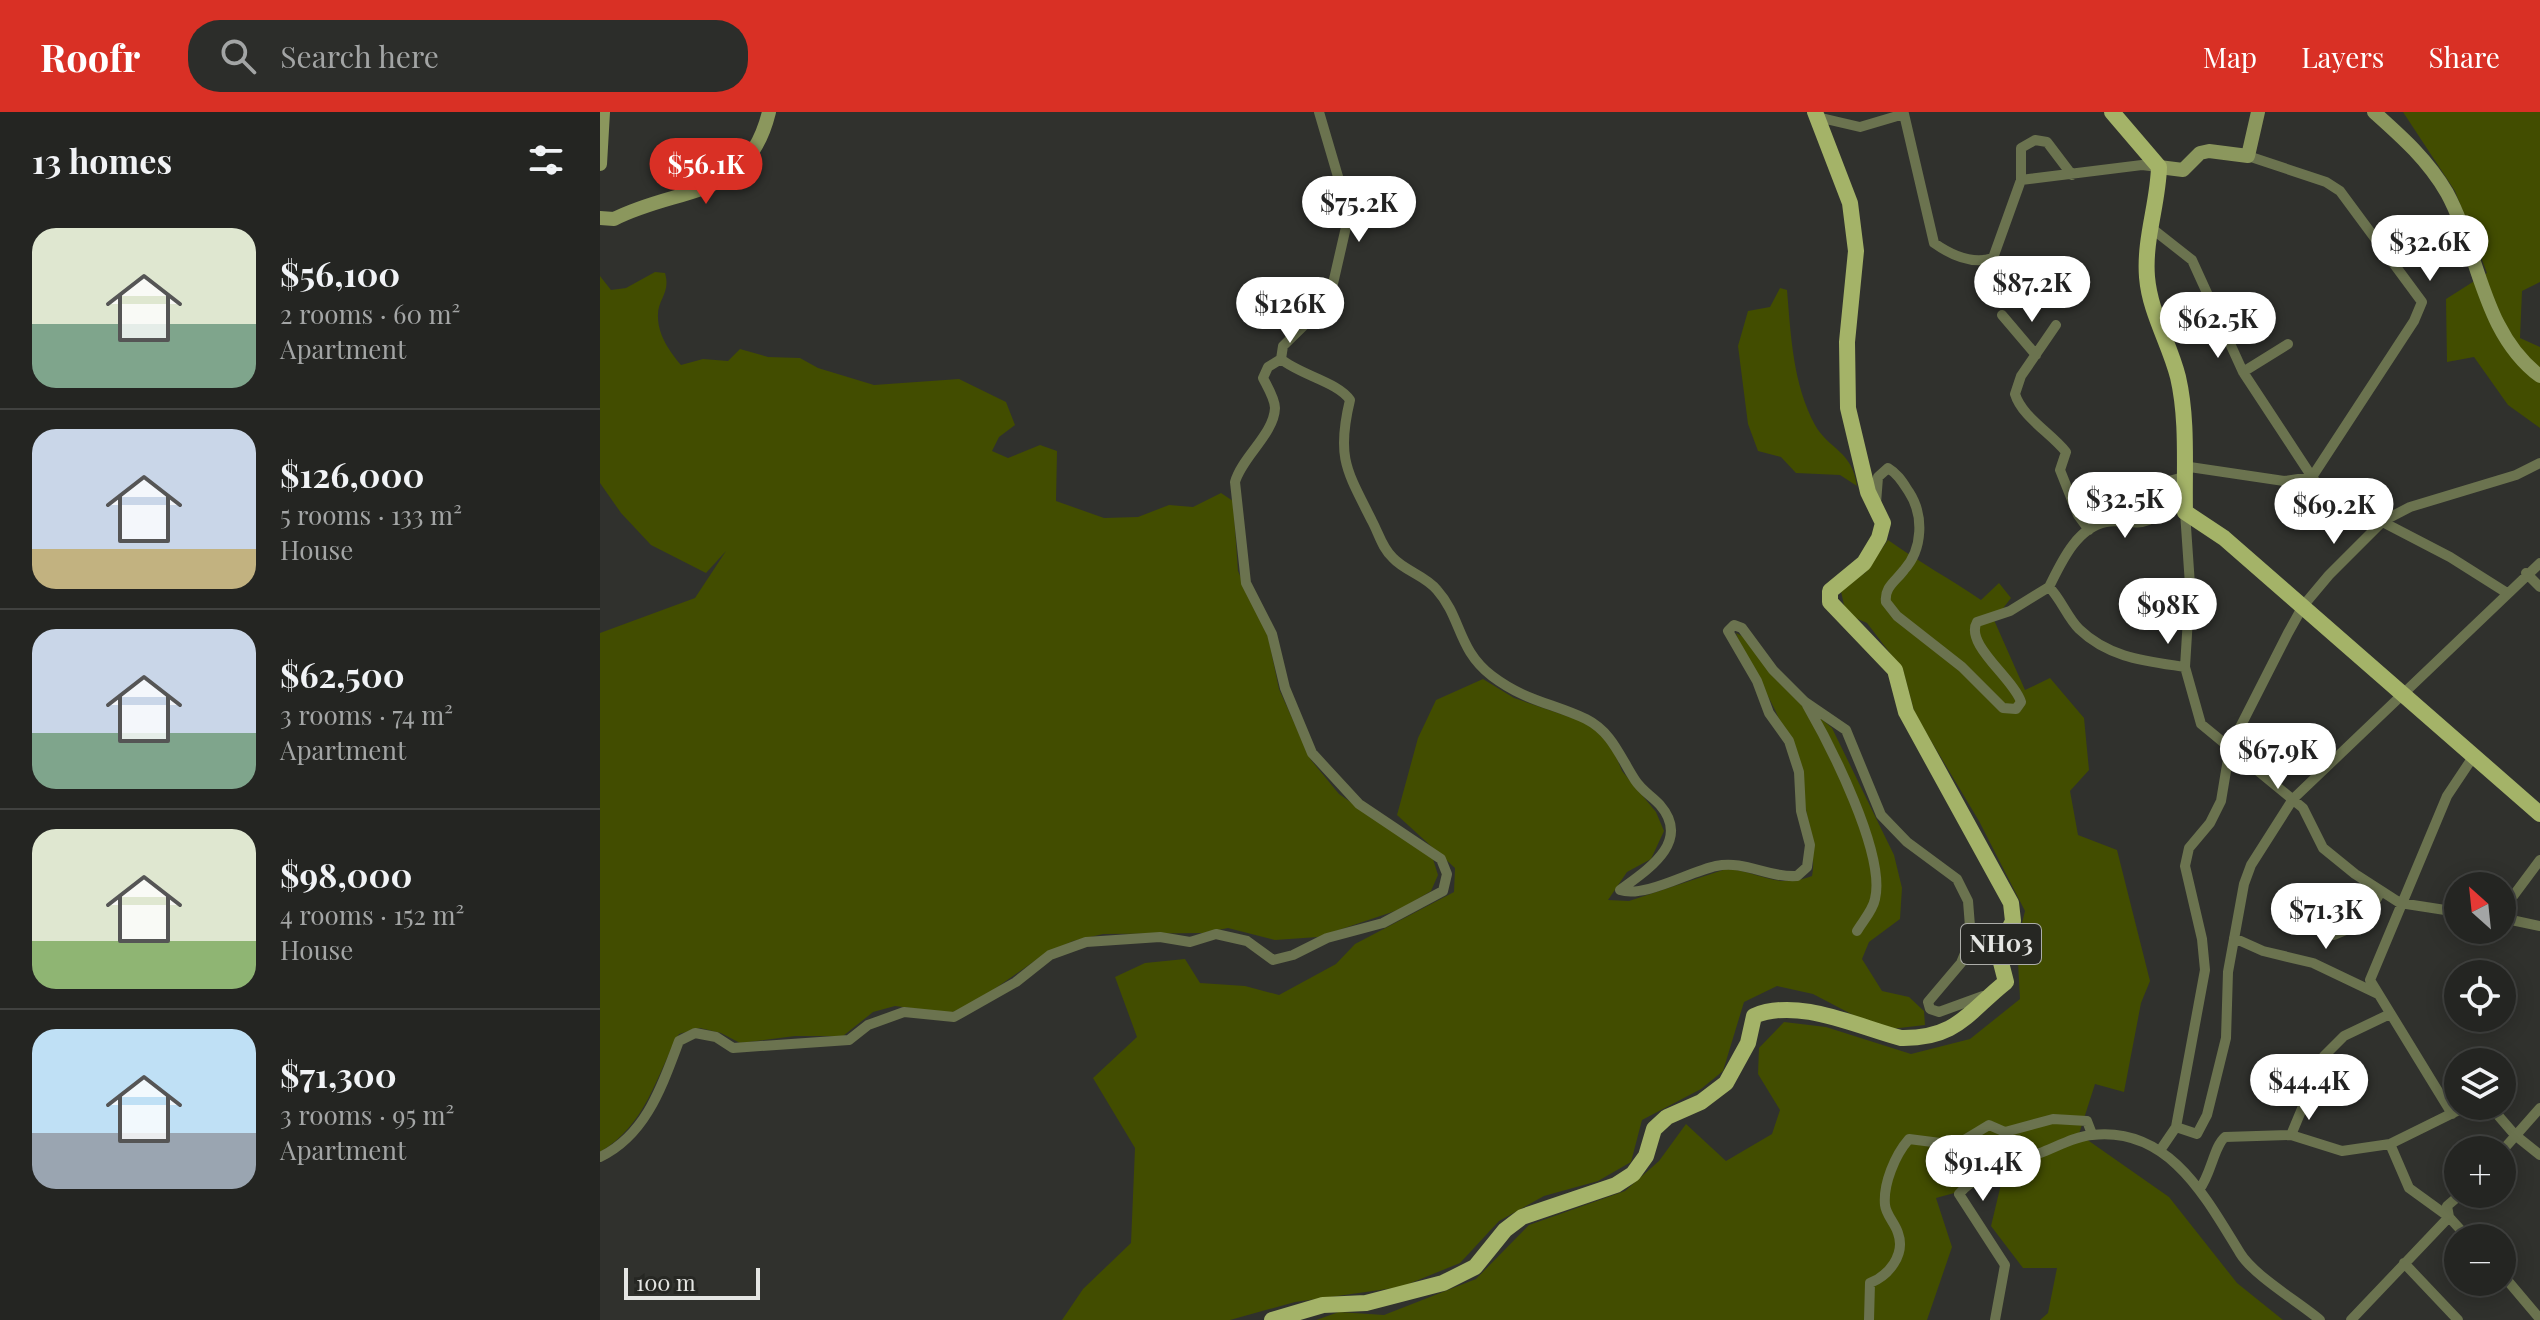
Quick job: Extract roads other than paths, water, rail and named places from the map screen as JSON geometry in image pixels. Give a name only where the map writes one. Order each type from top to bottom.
[{"type":"main road","points":[[600,164],[603,112]]},
{"type":"main road","points":[[600,218],[614,219],[732,176],[756,145],[769,112]]},
{"type":"main road","points":[[2112,112],[2159,167],[2183,170],[2200,153],[2209,151],[2248,156],[2258,112]]},
{"type":"main road","points":[[2374,112],[2429,164],[2461,224],[2478,280],[2504,335],[2527,366],[2540,376]]},
{"type":"main road","name":"NH03","points":[[1272,1320],[1323,1305],[1366,1303],[1443,1283],[1475,1267],[1505,1230],[1522,1217],[1616,1185],[1633,1174],[1646,1156],[1654,1129],[1667,1117],[1701,1102],[1726,1083],[1748,1043],[1754,1016],[1765,1011],[1789,1011],[1823,1016],[1901,1038],[1915,1038],[1956,1026],[1972,1016],[2006,982],[1998,951],[2013,921],[2011,903],[1912,726],[1895,670],[1830,602],[1830,591],[1864,563],[1879,538],[1883,523],[1868,492],[1848,408],[1847,342],[1856,251],[1850,203],[1816,115]]},
{"type":"main road","points":[[2159,167],[2150,227],[2149,287],[2177,376],[2185,512],[2224,538],[2540,814]]},
{"type":"street","points":[[600,1157],[620,1148],[638,1127],[656,1100],[679,1041],[695,1033],[716,1037],[733,1048],[769,1046],[849,1040],[877,1020],[904,1012],[954,1017],[1016,982],[1050,955],[1086,942],[1160,937],[1190,942],[1216,934],[1247,941],[1273,960],[1293,955],[1327,938],[1383,923],[1443,891],[1447,874],[1441,859],[1359,804],[1312,753],[1285,688],[1272,634],[1246,583],[1235,482],[1239,467],[1272,419],[1275,406],[1263,378],[1268,367],[1281,359],[1283,346],[1329,301],[1349,214],[1319,112]]},
{"type":"street","points":[[1816,115],[1860,127],[1904,114],[1934,243],[1966,259],[1983,261],[1993,258],[2021,180],[2021,148],[2035,140],[2047,142],[2072,175]]},
{"type":"street","points":[[1876,505],[1878,477],[1888,468],[1917,503],[1919,521],[1919,539],[1913,556],[1889,587],[1886,602],[1897,616],[1962,667],[2003,708],[2016,709],[2021,702],[2017,688],[1985,653],[1974,636],[1974,628],[1983,618],[2010,611],[2049,587],[2077,540],[2089,530],[2107,521],[2141,523],[2149,520],[2157,484],[2184,471],[2284,481],[2312,477],[2414,321],[2422,302],[2340,191],[2326,182],[2248,156]]},
{"type":"street","points":[[2021,180],[2142,165],[2159,167]]},
{"type":"street","points":[[2150,227],[2192,260],[2243,372],[2323,491],[2383,521],[2507,593]]},
{"type":"street","points":[[2002,315],[2036,355]]},
{"type":"street","points":[[2056,325],[2021,376],[2015,394],[2022,410],[2038,421],[2068,455],[2060,462],[2060,470],[2078,515],[2089,530]]},
{"type":"street","points":[[2243,372],[2288,344]]},
{"type":"street","points":[[1281,359],[1298,372],[1335,387],[1350,400],[1342,437],[1349,478],[1394,560],[1436,588],[1448,606],[1471,656],[1491,675],[1527,699],[1587,719],[1606,733],[1646,795],[1660,804],[1670,823],[1671,839],[1663,856],[1620,890],[1642,893],[1685,873],[1721,865],[1743,864],[1780,877],[1797,876],[1807,867],[1810,845],[1801,811],[1799,772],[1789,741],[1769,713],[1757,681],[1728,631],[1734,625],[1742,628],[1773,670],[1805,702],[1846,730],[1881,815],[1907,842],[1957,879],[1968,901],[1971,939],[1961,963],[1928,1002],[1930,1009],[1939,1012],[1993,992]]},
{"type":"street","points":[[2161,1149],[2176,1127],[2205,970],[2202,939],[2185,866],[2189,848],[2210,823],[2221,801],[2230,747],[2303,606],[2383,521],[2410,507],[2516,475],[2540,463]]},
{"type":"street","points":[[2185,512],[2190,585],[2185,667],[2201,724],[2303,808],[2323,848],[2400,903],[2444,910]]},
{"type":"street","points":[[2176,1127],[2197,1134],[2207,1115],[2226,1038],[2228,972],[2251,865],[2293,799],[2526,573],[2540,563]]},
{"type":"street","points":[[2526,573],[2540,587]]},
{"type":"street","points":[[2049,587],[2077,627],[2095,642],[2121,656],[2185,667]]},
{"type":"street","points":[[1805,702],[1830,742],[1873,848],[1875,899],[1857,931]]},
{"type":"street","points":[[2444,1101],[2370,980],[2447,796],[2473,757]]},
{"type":"street","points":[[2516,892],[2540,860]]},
{"type":"street","points":[[2334,935],[2363,923],[2381,891]]},
{"type":"street","points":[[2516,921],[2540,926]]},
{"type":"street","points":[[2234,938],[2263,951],[2313,963],[2378,994]]},
{"type":"street","points":[[2205,970],[2228,972]]},
{"type":"street","points":[[2291,1135],[2324,1056],[2344,1036],[2390,1014]]},
{"type":"street","points":[[2515,1135],[2540,1108]]},
{"type":"street","points":[[2199,1190],[2209,1178],[2219,1141],[2225,1137],[2291,1135],[2342,1151],[2390,1144],[2444,1118]]},
{"type":"street","points":[[1869,1320],[1870,1283],[1892,1269],[1898,1253],[1900,1238],[1885,1210],[1884,1199],[1897,1159],[1909,1139],[1956,1145],[1989,1125],[2005,1132],[2053,1119],[2087,1121],[2092,1134]]},
{"type":"street","points":[[2502,1120],[2540,1155]]},
{"type":"street","points":[[1995,1320],[2005,1265],[1959,1194],[1967,1184],[1991,1172],[2092,1134],[2136,1139],[2161,1149],[2199,1190],[2226,1226],[2241,1255],[2320,1320]]},
{"type":"street","points":[[2390,1144],[2409,1188],[2455,1224]]},
{"type":"street","points":[[2447,1208],[2449,1217]]},
{"type":"street","points":[[2351,1320],[2449,1217]]},
{"type":"street","points":[[2404,1263],[2458,1320]]},
{"type":"street","points":[[2516,1291],[2540,1319]]}]
